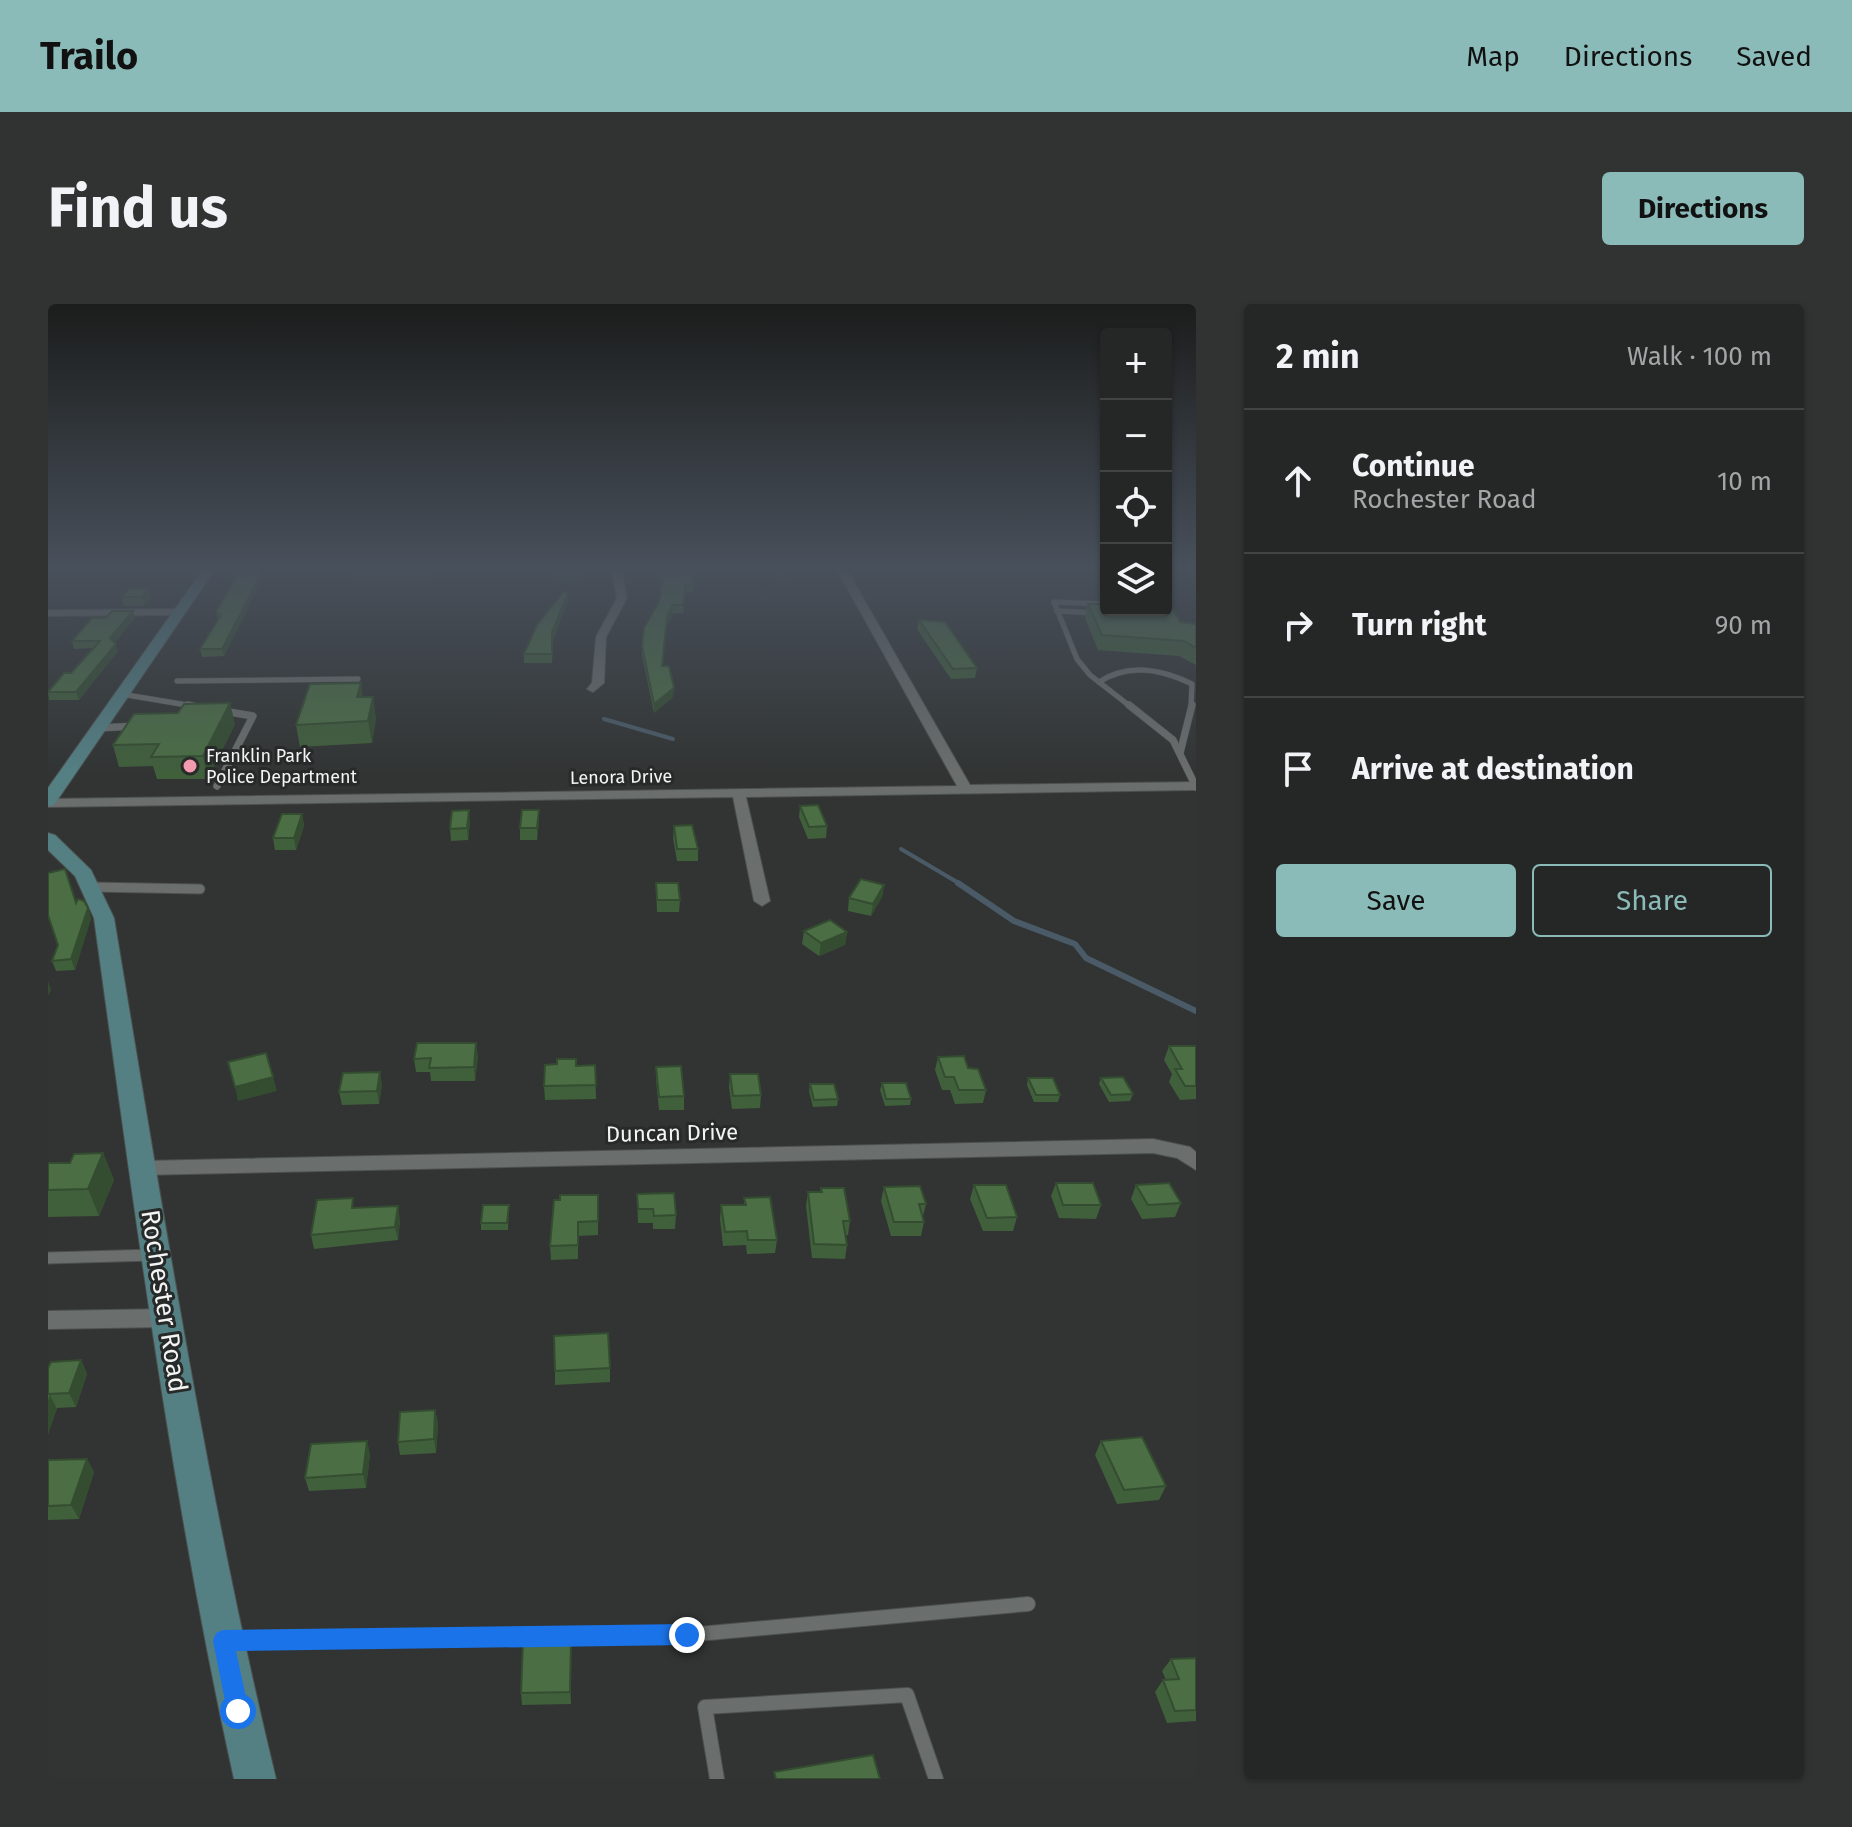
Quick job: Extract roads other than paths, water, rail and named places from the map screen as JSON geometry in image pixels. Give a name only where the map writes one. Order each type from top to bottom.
[{"type":"street","points":[[48,802],[55,780],[99,728],[161,637]]},
{"type":"street","points":[[593,689],[598,683],[601,637]]},
{"type":"street","points":[[880,637],[965,788]]},
{"type":"street","name":"Lenora Drive","points":[[48,802],[1196,787]]},
{"type":"street","points":[[739,794],[762,901]]},
{"type":"street","name":"Rochester Road","points":[[48,839],[84,874],[104,918],[165,1318],[223,1641],[255,1779]]},
{"type":"street","name":"Duncan Drive","points":[[143,1168],[1153,1146],[1183,1152],[1196,1163]]},
{"type":"street","points":[[48,1320],[165,1318]]},
{"type":"lane","points":[[1068,637],[1077,659],[1099,682],[1173,740],[1196,787]]},
{"type":"lane","points":[[1099,682],[1117,672],[1152,670],[1192,684],[1193,700],[1180,753]]},
{"type":"lane","points":[[177,681],[358,679]]},
{"type":"lane","points":[[121,694],[253,716],[217,786]]},
{"type":"lane","points":[[168,715],[176,703]]},
{"type":"lane","points":[[99,728],[145,726]]},
{"type":"lane","points":[[91,887],[200,889]]},
{"type":"lane","points":[[48,1258],[156,1254]]},
{"type":"lane","points":[[223,1641],[687,1635],[1028,1604]]},
{"type":"lane","points":[[717,1779],[705,1707],[907,1695],[936,1779]]},
{"type":"waterway","points":[[604,719],[673,739]]},
{"type":"waterway","points":[[901,849],[962,885]]},
{"type":"waterway","points":[[958,883],[1014,921],[1075,944],[1086,958],[1196,1011]]},
{"type":"place","name":"Franklin Park Police Department","points":[[190,766]]}]
